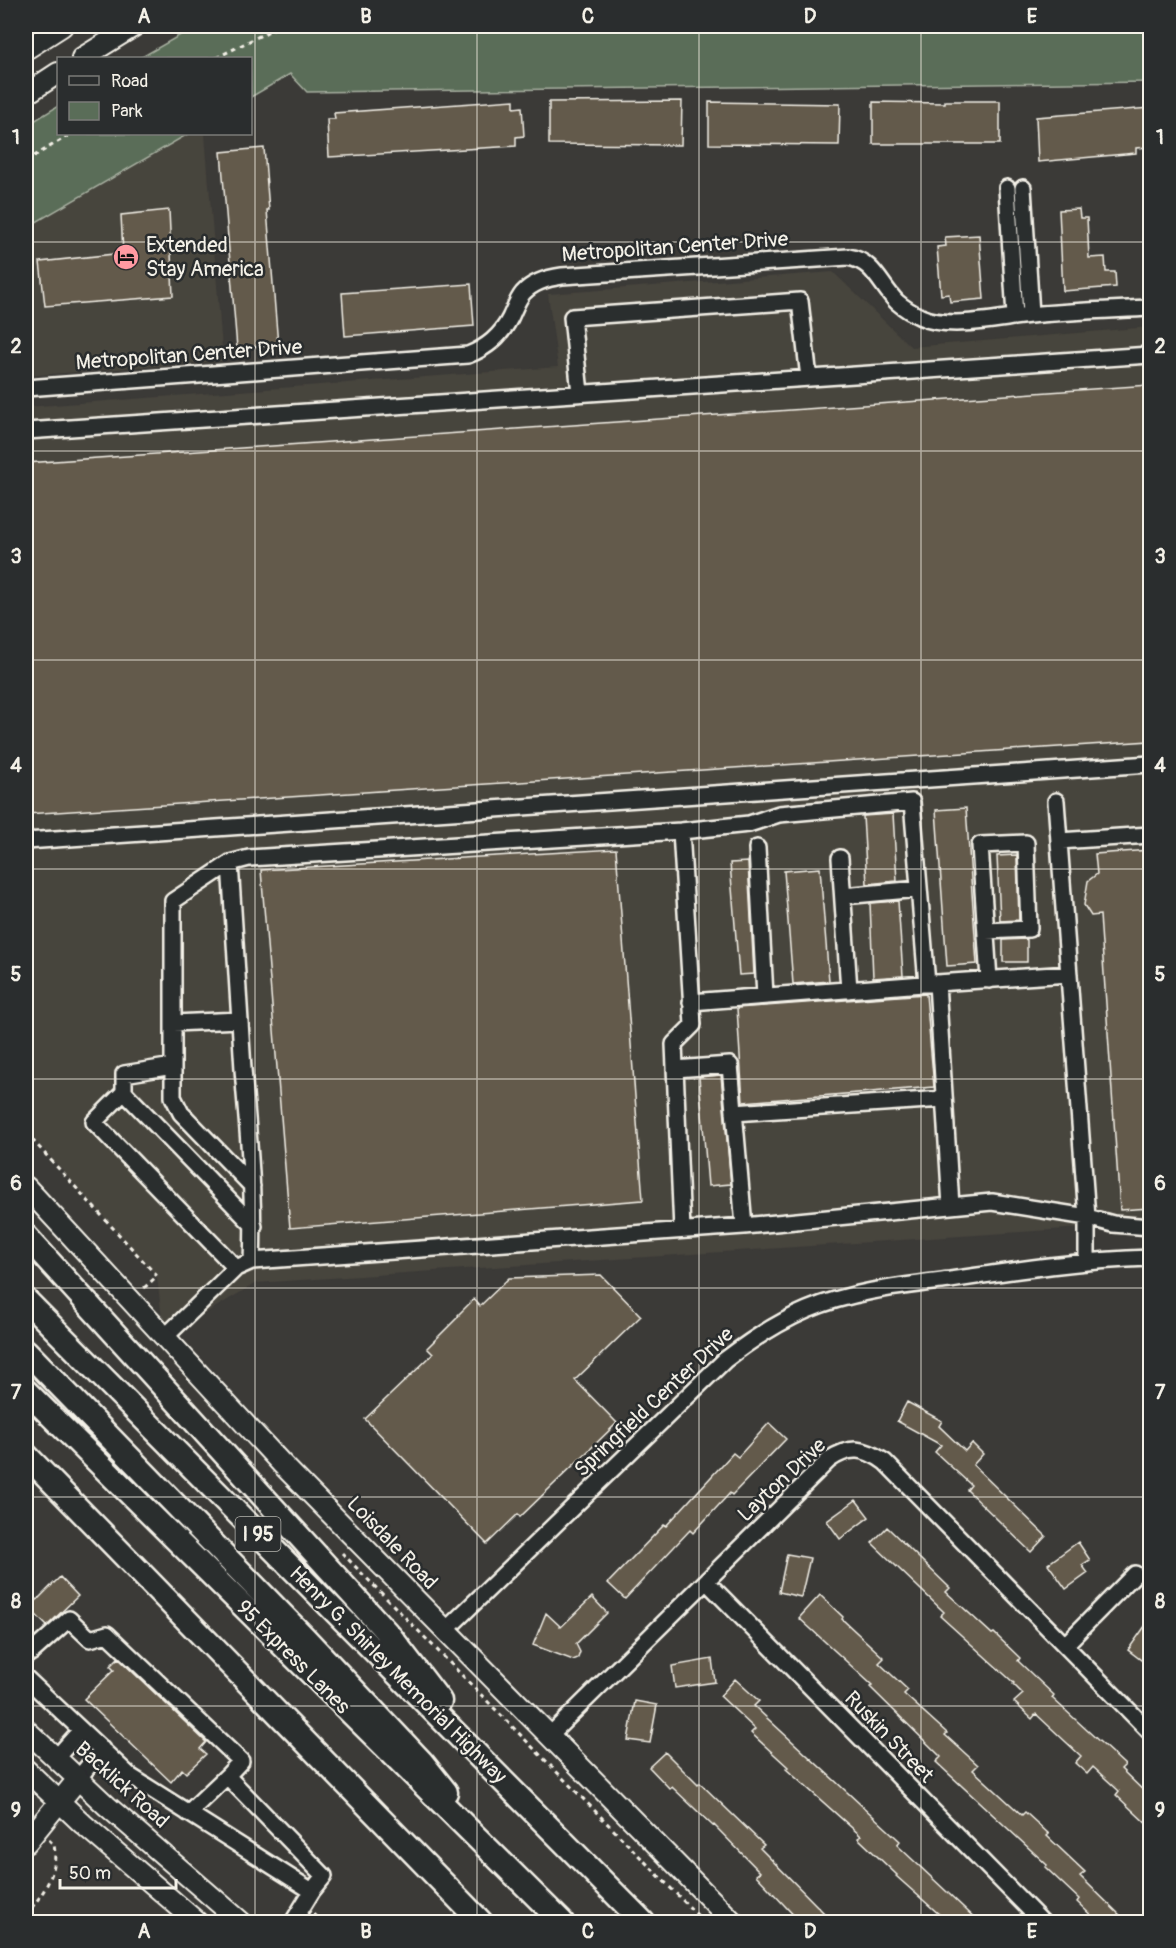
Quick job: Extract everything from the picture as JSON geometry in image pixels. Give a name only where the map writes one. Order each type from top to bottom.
[{"type":"highway","points":[[26,1236],[391,1637],[491,1769]]},
{"type":"highway","name":"Henry G. Shirley Memorial Highway","points":[[26,1300],[643,1923]]},
{"type":"highway","points":[[26,1351],[422,1762],[501,1862]]},
{"type":"highway","name":"95 Express Lanes","points":[[26,1391],[562,1923]]},
{"type":"highway","points":[[30,1461],[481,1923]]},
{"type":"main road","points":[[26,49],[62,26]]},
{"type":"main road","points":[[84,57],[134,26]]},
{"type":"main road","points":[[26,94],[57,74]]},
{"type":"main road","name":"Loisdale Road","points":[[26,1188],[257,1438],[733,1923]]},
{"type":"main road","name":"Backlick Road","points":[[26,1730],[241,1923]]},
{"type":"main road","points":[[56,1758],[29,1781],[60,1802],[197,1923]]},
{"type":"main road","points":[[26,1843],[78,1779]]},
{"type":"street","points":[[1007,188],[1015,316]]},
{"type":"street","points":[[1023,188],[1031,314]]},
{"type":"street","points":[[1010,241],[1027,240]]},
{"type":"street","name":"Metropolitan Center Drive","points":[[26,388],[468,355],[497,337],[509,321],[521,297],[531,286],[547,278],[562,276],[848,257],[855,258],[870,267],[897,302],[922,318],[947,322],[1031,314],[1150,308]]},
{"type":"street","points":[[1012,275],[1029,274]]},
{"type":"street","points":[[580,393],[572,317],[800,301],[809,378]]},
{"type":"street","points":[[26,431],[1150,355]]},
{"type":"street","points":[[26,841],[1150,764]]},
{"type":"street","points":[[1056,801],[1087,1217],[1087,1262]]},
{"type":"street","points":[[252,1186],[181,1113],[173,1097],[173,901],[230,863],[249,858],[681,831],[749,824],[779,814],[912,802],[919,889],[944,1099],[951,1206]]},
{"type":"street","points":[[681,831],[693,1025],[674,1044],[682,1230]]},
{"type":"street","points":[[1059,841],[1150,835]]},
{"type":"street","points":[[986,931],[1029,929],[1026,843],[980,845],[989,980]]},
{"type":"street","points":[[757,848],[765,996]]},
{"type":"street","points":[[840,858],[849,990]]},
{"type":"street","points":[[230,863],[252,1186],[254,1226],[252,1261]]},
{"type":"street","points":[[843,896],[919,889]]},
{"type":"street","points":[[691,1002],[1069,974]]},
{"type":"street","points":[[174,1023],[239,1020]]},
{"type":"street","points":[[675,1069],[730,1065],[744,1226]]},
{"type":"street","points":[[174,1066],[124,1074],[124,1092],[254,1226]]},
{"type":"street","points":[[124,1092],[94,1122],[236,1268]]},
{"type":"street","points":[[734,1113],[944,1099]]},
{"type":"street","points":[[164,1338],[236,1268],[252,1261],[744,1226],[992,1202],[1087,1217],[1113,1224],[1150,1227]]},
{"type":"street","name":"Springfield Center Drive","points":[[445,1631],[725,1360],[776,1324],[835,1299],[878,1290],[1064,1264],[1150,1258]]},
{"type":"street","name":"Layton Drive","points":[[549,1736],[829,1460],[846,1450],[874,1454],[885,1462],[1150,1732]]},
{"type":"street","points":[[1065,1645],[1135,1574]]},
{"type":"street","name":"Ruskin Street","points":[[706,1581],[1042,1923]]},
{"type":"street","points":[[26,1656],[69,1618],[90,1639],[107,1634],[241,1761],[188,1813]]},
{"type":"street","points":[[26,1678],[130,1776],[312,1891]]},
{"type":"street","points":[[56,1758],[81,1730]]},
{"type":"street","points":[[78,1779],[102,1749]]},
{"type":"street","points":[[227,1776],[324,1876],[293,1923]]},
{"type":"path","points":[[218,57],[279,26]]},
{"type":"path","points":[[26,162],[69,135]]},
{"type":"path","points":[[26,1915],[48,1883],[55,1864],[54,1845]]},
{"type":"shaded area","points":[[186,135],[205,135],[223,361],[26,376],[26,228]]},
{"type":"shaded area","points":[[833,272],[911,347],[1150,327],[1150,1234],[1082,1228],[256,1283],[164,1338],[157,1276],[26,1130],[26,407],[558,367],[548,294]]},
{"type":"green space","points":[[196,26],[1150,26],[1150,82],[307,92],[290,74],[252,96],[252,57],[142,57]]},
{"type":"green space","points":[[57,107],[57,135],[186,135],[26,228],[26,126]]},
{"type":"building","points":[[514,100],[514,108],[522,107],[524,136],[516,137],[516,146],[329,157],[327,119],[335,119],[334,113]]},
{"type":"building","points":[[682,101],[681,145],[549,144],[549,102]]},
{"type":"building","points":[[945,101],[1000,101],[1000,144],[873,144],[873,102],[945,103]]},
{"type":"building","points":[[709,102],[840,104],[839,145],[709,144]]},
{"type":"building","points":[[1150,108],[1150,147],[1136,148],[1136,153],[1038,162],[1036,117]]},
{"type":"building","points":[[264,148],[278,345],[237,348],[221,152]]},
{"type":"building","points":[[1079,209],[1080,218],[1087,218],[1089,258],[1105,257],[1106,272],[1115,272],[1116,287],[1063,291],[1059,210]]},
{"type":"building","name":"Extended Stay America","points":[[169,210],[173,296],[45,306],[40,262],[123,253],[121,215]]},
{"type":"building","points":[[979,235],[984,299],[950,302],[949,294],[941,295],[937,247],[946,246],[945,237]]},
{"type":"building","points":[[471,284],[474,326],[345,336],[342,293]]},
{"type":"building","points":[[1150,385],[1150,741],[26,814],[26,463]]},
{"type":"building","points":[[966,808],[977,964],[947,966],[936,810]]},
{"type":"building","points":[[893,814],[897,881],[867,884],[863,816]]},
{"type":"building","points":[[616,849],[643,1200],[290,1228],[261,870]]},
{"type":"building","points":[[1150,850],[1150,1208],[1120,1210],[1100,915],[1091,916],[1084,905],[1088,881],[1097,874],[1095,854]]},
{"type":"building","points":[[1017,855],[1019,920],[1000,921],[997,856]]},
{"type":"building","points":[[748,862],[754,974],[739,975],[730,863]]},
{"type":"building","points":[[820,868],[829,981],[793,984],[784,871]]},
{"type":"building","points":[[898,901],[903,976],[873,978],[870,903]]},
{"type":"building","points":[[1003,940],[1027,940],[1027,962],[1003,962]]},
{"type":"building","points":[[926,994],[934,1087],[743,1102],[737,1008]]},
{"type":"building","points":[[721,1075],[731,1184],[708,1186],[699,1077]]},
{"type":"building","points":[[601,1275],[641,1316],[575,1380],[617,1423],[520,1517],[518,1514],[487,1544],[365,1419],[433,1354],[427,1348],[474,1299],[480,1306],[509,1278]]},
{"type":"building","points":[[907,1402],[942,1421],[939,1426],[965,1451],[972,1443],[983,1454],[973,1465],[1046,1536],[1031,1552],[967,1490],[971,1485],[935,1452],[941,1445],[897,1421]]},
{"type":"building","points":[[769,1423],[786,1439],[732,1495],[730,1493],[693,1533],[690,1530],[625,1599],[608,1583],[664,1525],[666,1526],[733,1453],[738,1457]]},
{"type":"building","points":[[856,1500],[869,1517],[840,1539],[827,1521]]},
{"type":"building","points":[[887,1527],[950,1588],[946,1592],[1020,1658],[1018,1661],[1054,1695],[1052,1698],[1125,1765],[1121,1769],[1150,1797],[1150,1827],[1116,1795],[1119,1791],[1093,1767],[1087,1774],[1075,1763],[1081,1756],[1036,1714],[1032,1719],[1014,1702],[1023,1694],[1014,1683],[940,1616],[944,1612],[872,1543]]},
{"type":"building","points":[[1078,1542],[1090,1560],[1082,1565],[1088,1573],[1066,1589],[1048,1564]]},
{"type":"building","points":[[787,1554],[810,1558],[801,1597],[779,1592]]},
{"type":"building","points":[[60,1577],[78,1596],[47,1626],[29,1608]]},
{"type":"building","points":[[820,1595],[884,1658],[879,1663],[908,1690],[904,1694],[978,1765],[973,1770],[1022,1815],[1025,1812],[1049,1834],[1047,1836],[1085,1872],[1080,1876],[1128,1923],[1099,1923],[1077,1902],[1079,1899],[1045,1867],[1047,1865],[936,1762],[941,1757],[870,1687],[872,1685],[799,1618]]},
{"type":"building","points":[[592,1597],[607,1613],[576,1644],[580,1652],[578,1658],[573,1660],[533,1645],[546,1613],[561,1627]]},
{"type":"building","points":[[1150,1619],[1150,1656],[1145,1663],[1128,1650]]},
{"type":"building","points":[[118,1658],[206,1742],[200,1749],[206,1754],[186,1773],[182,1769],[171,1782],[84,1699],[114,1670],[110,1666]]},
{"type":"building","points":[[712,1659],[715,1682],[675,1688],[672,1666]]},
{"type":"building","points":[[735,1679],[759,1701],[754,1706],[900,1841],[897,1845],[980,1923],[949,1923],[896,1876],[858,1838],[861,1836],[786,1769],[788,1767],[751,1733],[755,1729],[720,1696]]},
{"type":"building","points":[[635,1701],[657,1705],[650,1743],[628,1740]]},
{"type":"building","points":[[665,1752],[764,1845],[760,1848],[827,1916],[820,1923],[801,1923],[756,1875],[760,1872],[714,1825],[672,1787],[670,1789],[649,1767]]},
{"type":"place","name":"Extended Stay America","points":[[126,257]]}]
